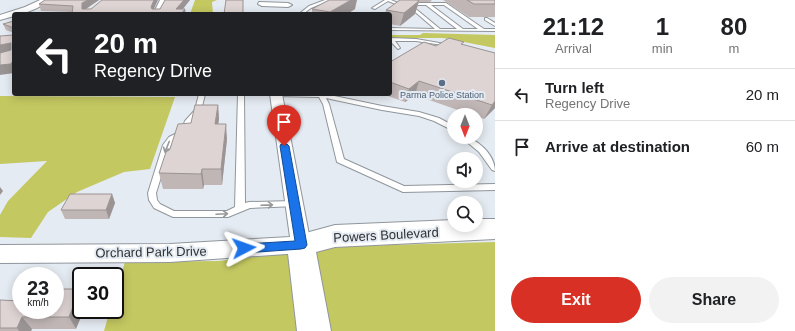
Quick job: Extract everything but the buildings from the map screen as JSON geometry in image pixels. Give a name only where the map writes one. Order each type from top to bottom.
[{"type":"street","points":[[19,12],[45,0]]},
{"type":"street","points":[[158,12],[164,0]]},
{"type":"street","points":[[264,12],[261,2],[291,3],[279,12]]},
{"type":"street","points":[[0,18],[12,14]]},
{"type":"street","points":[[276,96],[314,331]]},
{"type":"street","name":"Powers Boulevard","points":[[301,245],[335,236],[495,229]]},
{"type":"street","name":"Orchard Park Drive","points":[[0,254],[170,253],[301,245]]},
{"type":"lane","points":[[305,12],[328,0]]},
{"type":"lane","points":[[374,8],[388,0],[398,4],[409,5],[445,4],[482,30]]},
{"type":"lane","points":[[427,4],[462,30]]},
{"type":"lane","points":[[409,5],[439,30]]},
{"type":"lane","points":[[310,12],[316,11]]},
{"type":"lane","points":[[486,19],[495,25]]},
{"type":"lane","points":[[392,29],[495,30]]},
{"type":"lane","points":[[392,40],[416,40],[456,47]]},
{"type":"lane","points":[[392,42],[398,48]]},
{"type":"lane","points":[[430,47],[435,43]]},
{"type":"lane","points":[[202,96],[198,111],[188,121],[184,132],[174,136],[168,141],[152,194],[153,200],[157,206],[173,214],[228,214],[249,205],[294,204]]},
{"type":"lane","points":[[240,209],[242,96]]},
{"type":"lane","points":[[322,96],[326,104],[340,160],[403,189],[495,187]]},
{"type":"lane","points":[[326,96],[380,108],[418,112],[447,124]]},
{"type":"lane","points":[[474,144],[482,150],[495,168]]},
{"type":"green space","points":[[195,0],[217,0],[212,2],[213,12],[191,12]]},
{"type":"green space","points":[[423,33],[495,35],[495,48],[443,38],[392,38],[392,35],[420,35]]},
{"type":"green space","points":[[0,96],[175,97],[150,169],[124,172],[77,192],[48,212],[31,238],[0,237],[0,215],[8,201],[47,161],[0,164]]},
{"type":"green space","points":[[495,242],[495,331],[104,331],[107,319],[124,319],[123,267],[125,262],[218,261],[352,246]]},
{"type":"place","name":"Parma Police Station","points":[[442,83]]},
{"type":"route","points":[[244,248],[301,245],[284,146]]}]
